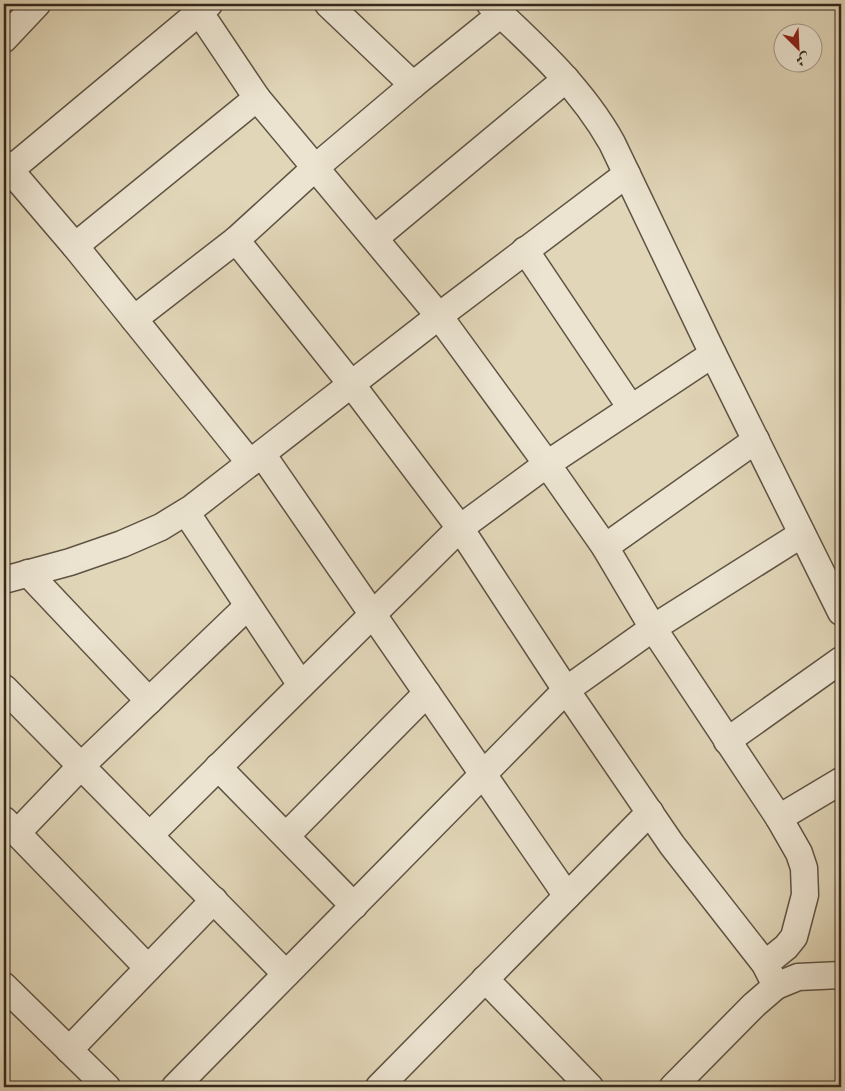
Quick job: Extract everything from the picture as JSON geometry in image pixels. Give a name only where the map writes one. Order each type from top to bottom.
[{"type":"street","points":[[328,4],[413,85]]},
{"type":"street","points":[[567,896],[373,614],[256,458],[134,319],[7,167],[201,6],[257,98],[438,316],[547,464],[604,547],[654,628],[779,818],[799,852],[804,868],[805,895],[794,937],[786,947],[754,1004],[673,1087]]},
{"type":"street","points":[[134,319],[236,240],[316,167],[413,85],[496,9],[566,79],[588,103],[601,122],[841,612]]},
{"type":"street","points":[[375,238],[566,79]]},
{"type":"street","points":[[74,246],[257,98]]},
{"type":"street","points":[[16,576],[70,562],[122,544],[161,527],[186,512],[352,385],[438,316],[627,174]]},
{"type":"street","points":[[236,240],[352,385],[460,528],[566,690],[650,812],[770,975],[798,977],[841,975]]},
{"type":"street","points":[[525,250],[630,408]]},
{"type":"street","points":[[150,835],[460,528],[547,464],[714,354]]},
{"type":"street","points":[[604,547],[756,440]]},
{"type":"street","points":[[186,512],[301,685]]},
{"type":"street","points":[[175,1087],[566,690],[654,628],[802,534]]},
{"type":"street","points":[[16,576],[149,701]]},
{"type":"street","points":[[148,968],[10,826],[81,766],[248,606]]},
{"type":"street","points":[[727,741],[841,660]]},
{"type":"street","points":[[4,688],[286,974]]},
{"type":"street","points":[[286,836],[428,693]]},
{"type":"street","points":[[218,767],[354,906]]},
{"type":"street","points":[[779,818],[841,781]]},
{"type":"street","points":[[379,1087],[650,812]]},
{"type":"street","points":[[69,1050],[214,900]]},
{"type":"street","points":[[486,979],[590,1087]]},
{"type":"street","points":[[4,986],[107,1087]]}]
